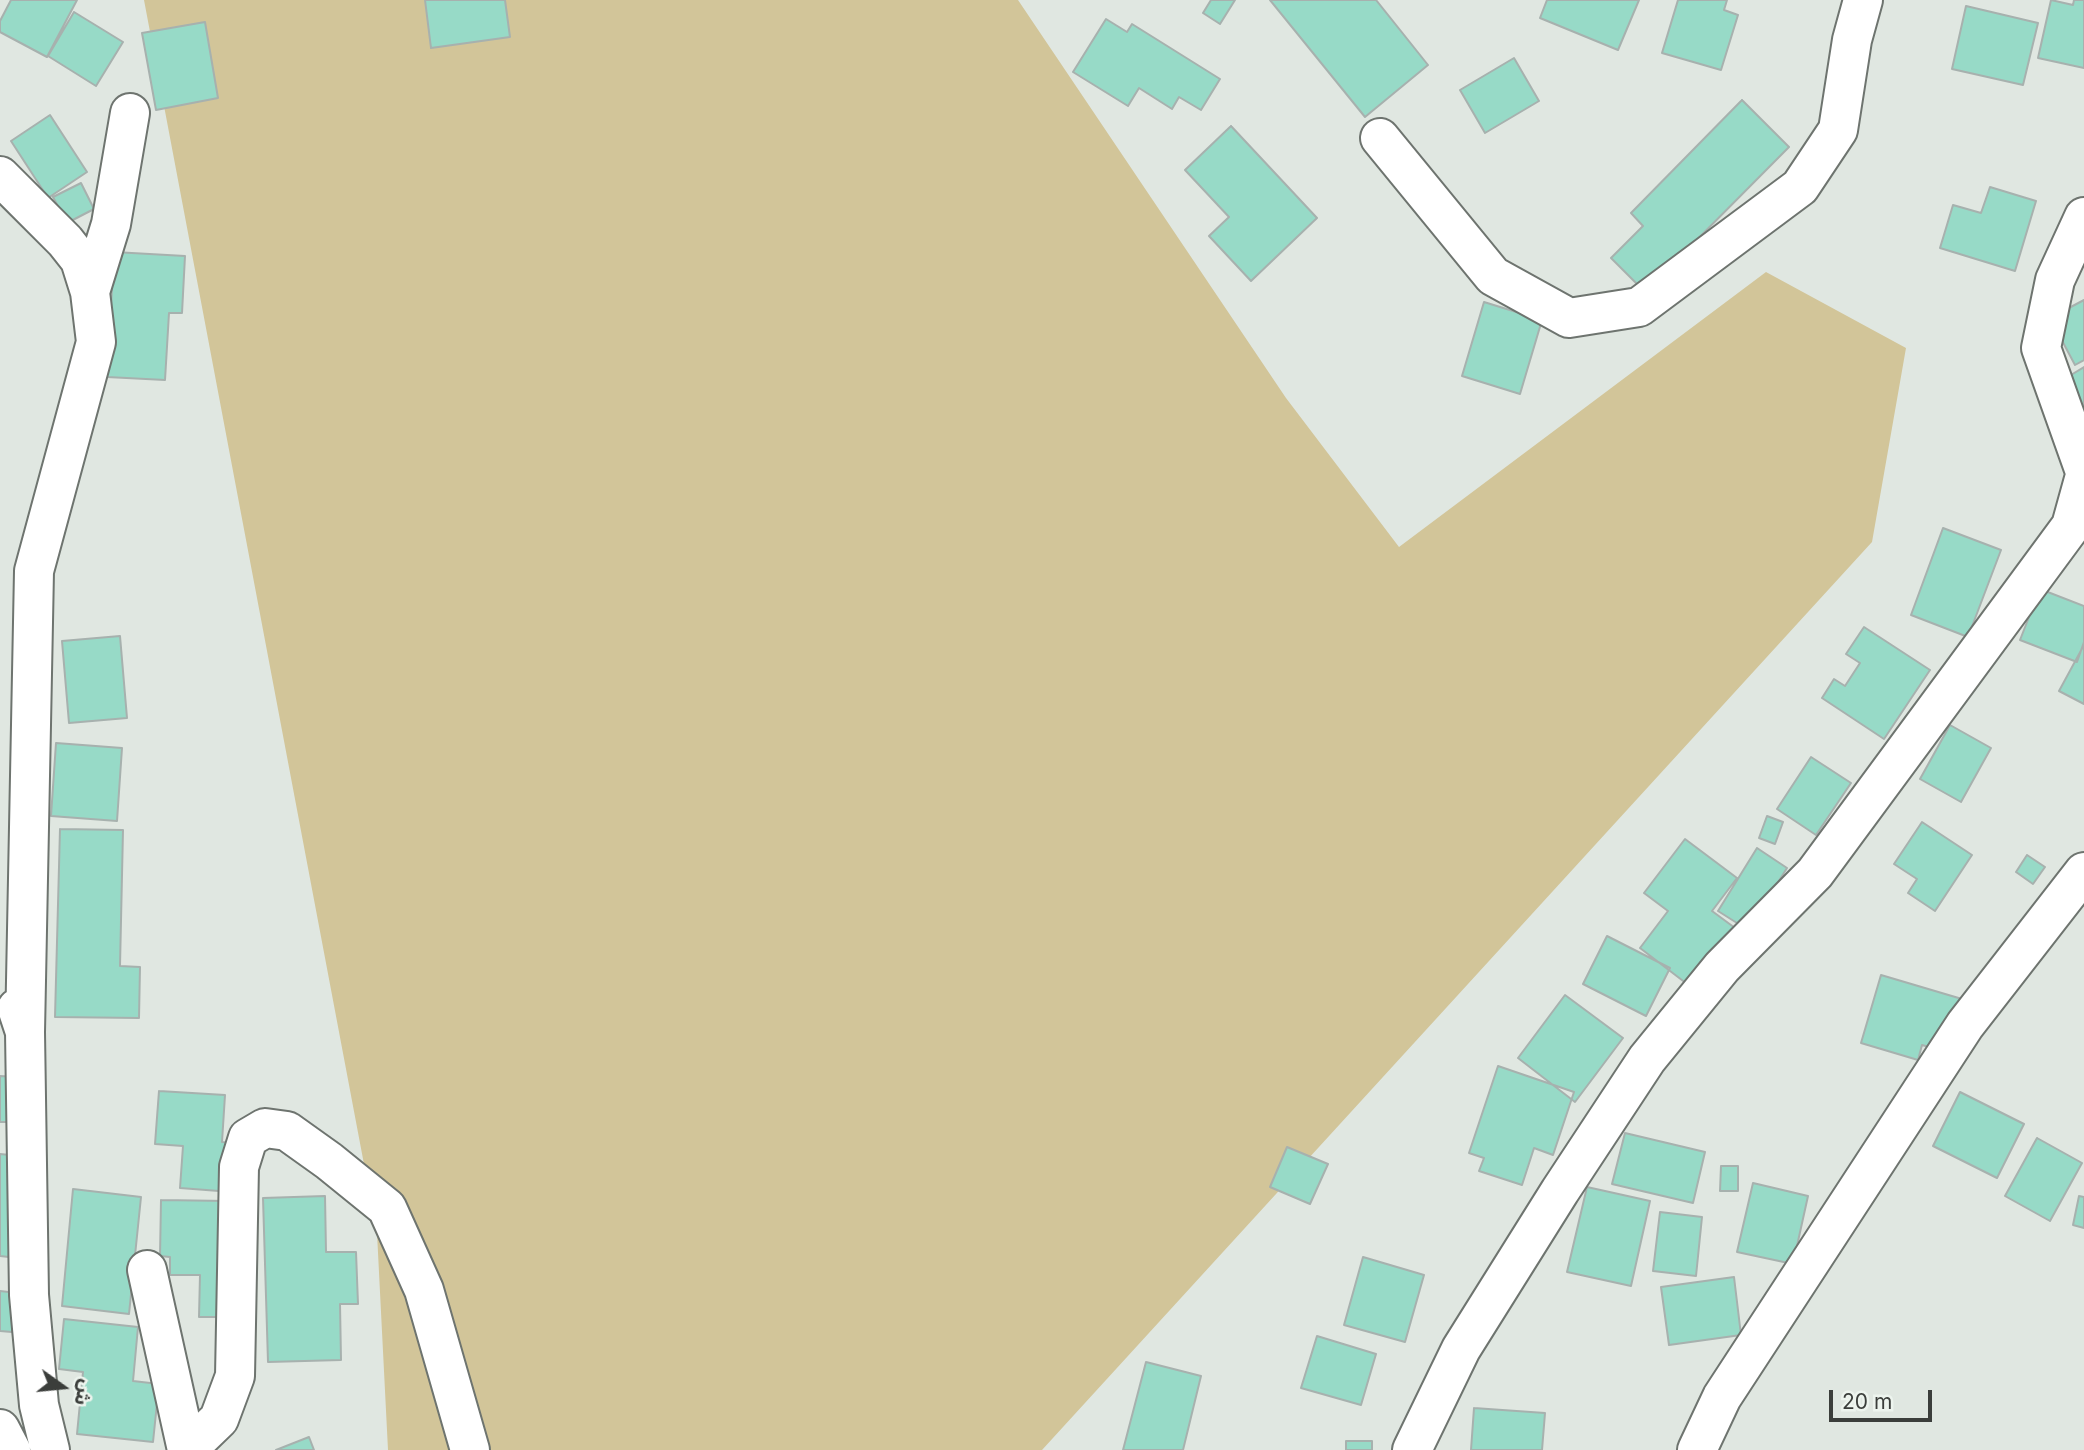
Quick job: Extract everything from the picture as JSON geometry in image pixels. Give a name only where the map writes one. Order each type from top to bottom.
[{"type":"street","points":[[1380,138],[1493,276],[1569,318],[1639,307],[1800,187],[1838,130],[1852,40],[1863,0]]},
{"type":"street","points":[[90,292],[111,224],[130,113]]},
{"type":"street","points":[[0,176],[65,241],[80,260],[90,292],[96,342],[34,571],[26,1032],[29,1295],[39,1405],[50,1450]]},
{"type":"street","points":[[2084,217],[2055,280],[2041,348],[2084,469]]},
{"type":"street","points":[[1412,1450],[1461,1349],[1647,1059],[1722,967],[1815,873],[2071,526],[2084,479]]},
{"type":"street","points":[[1697,1450],[1723,1397],[1965,1025],[2084,872]]},
{"type":"street","points":[[0,956],[26,1032]]},
{"type":"street","points":[[147,1270],[187,1450],[219,1419],[235,1376],[239,1167],[248,1138],[265,1128],[287,1130],[387,1208],[424,1290],[470,1450]]},
{"type":"street","points":[[0,1429],[11,1450]]},
{"type":"shaded area","points":[[144,0],[1018,0],[1286,398],[1399,547],[1766,272],[1906,348],[1872,542],[1042,1450],[388,1450],[377,1233]]},
{"type":"building","points":[[11,0],[77,0],[47,57],[0,32],[0,21]]},
{"type":"building","points":[[425,0],[505,0],[510,37],[431,48]]},
{"type":"building","points":[[1211,0],[1235,0],[1220,24],[1203,13]]},
{"type":"building","points":[[1270,0],[1376,0],[1428,65],[1365,117]]},
{"type":"building","points":[[1547,0],[1639,0],[1618,50],[1540,18]]},
{"type":"building","points":[[1678,0],[1727,0],[1724,10],[1738,15],[1721,70],[1662,53]]},
{"type":"building","points":[[2051,0],[2073,5],[2074,0],[2084,0],[2084,68],[2038,58]]},
{"type":"building","points":[[1966,6],[2038,23],[2023,85],[1952,69]]},
{"type":"building","points":[[74,12],[123,42],[96,86],[48,56]]},
{"type":"building","points":[[1106,19],[1127,32],[1132,24],[1220,79],[1201,110],[1179,97],[1172,109],[1139,88],[1128,106],[1073,72]]},
{"type":"building","points":[[205,22],[218,98],[156,110],[142,33]]},
{"type":"building","points":[[1514,58],[1539,101],[1485,133],[1460,90]]},
{"type":"building","points":[[1742,100],[1789,147],[1645,292],[1611,258],[1643,226],[1631,213]]},
{"type":"building","points":[[50,115],[87,172],[48,198],[11,141]]},
{"type":"building","points":[[1231,126],[1317,218],[1251,281],[1209,236],[1229,217],[1185,170]]},
{"type":"building","points":[[81,183],[94,209],[67,223],[53,197]]},
{"type":"building","points":[[1990,187],[2036,201],[2015,271],[1940,248],[1953,205],[1981,213]]},
{"type":"building","points":[[114,252],[185,256],[182,313],[169,313],[165,380],[107,377]]},
{"type":"building","points":[[2084,300],[2084,360],[2075,365],[2050,318]]},
{"type":"building","points":[[1484,302],[1542,320],[1520,394],[1462,376]]},
{"type":"building","points":[[2084,367],[2084,420],[2061,381]]},
{"type":"building","points":[[1943,528],[2001,550],[1968,637],[1911,615]]},
{"type":"building","points":[[2040,589],[2084,606],[2084,642],[2077,662],[2020,640]]},
{"type":"building","points":[[1864,627],[1930,670],[1884,739],[1822,698],[1834,679],[1845,686],[1860,663],[1846,654]]},
{"type":"building","points":[[120,636],[127,718],[69,723],[62,641]]},
{"type":"building","points":[[2084,645],[2084,704],[2059,691]]},
{"type":"building","points":[[1950,725],[1991,748],[1961,802],[1920,779]]},
{"type":"building","points":[[56,743],[122,748],[117,821],[51,816]]},
{"type":"building","points":[[1811,757],[1851,783],[1816,835],[1777,809]]},
{"type":"building","points":[[1767,816],[1783,822],[1775,844],[1759,838]]},
{"type":"building","points":[[1922,822],[1972,855],[1935,911],[1908,893],[1917,879],[1894,864]]},
{"type":"building","points":[[60,829],[123,830],[120,966],[140,967],[139,1018],[55,1017]]},
{"type":"building","points":[[1685,839],[1737,878],[1712,911],[1735,928],[1691,987],[1640,948],[1668,911],[1644,893]]},
{"type":"building","points":[[1757,848],[1787,868],[1748,930],[1718,911]]},
{"type":"building","points":[[2027,855],[2045,867],[2033,884],[2016,872]]},
{"type":"building","points":[[1607,936],[1670,968],[1646,1016],[1583,984]]},
{"type":"building","points":[[1881,975],[1962,999],[1947,1052],[1922,1045],[1918,1060],[1861,1043]]},
{"type":"building","points":[[1565,995],[1623,1038],[1575,1102],[1518,1058]]},
{"type":"building","points":[[1498,1066],[1574,1092],[1553,1155],[1534,1148],[1522,1185],[1479,1171],[1484,1158],[1469,1153]]},
{"type":"building","points":[[0,1076],[16,1077],[14,1122],[0,1122]]},
{"type":"building","points":[[159,1091],[225,1095],[222,1142],[236,1143],[232,1192],[180,1188],[183,1146],[155,1144]]},
{"type":"building","points":[[1960,1092],[2024,1124],[1997,1178],[1933,1146]]},
{"type":"building","points":[[1625,1133],[1705,1152],[1693,1203],[1612,1184]]},
{"type":"building","points":[[2037,1138],[2082,1163],[2050,1221],[2005,1196]]},
{"type":"building","points":[[1287,1147],[1328,1164],[1310,1204],[1270,1187]]},
{"type":"building","points":[[0,1154],[20,1156],[9,1257],[0,1256]]},
{"type":"building","points":[[1721,1166],[1738,1166],[1738,1191],[1720,1191]]},
{"type":"building","points":[[1753,1183],[1808,1196],[1793,1264],[1737,1252]]},
{"type":"building","points":[[1587,1187],[1650,1201],[1631,1286],[1567,1272]]},
{"type":"building","points":[[73,1189],[141,1197],[129,1314],[62,1306]]},
{"type":"building","points":[[325,1196],[326,1252],[356,1252],[358,1304],[340,1304],[341,1360],[268,1362],[263,1198]]},
{"type":"building","points":[[2079,1196],[2084,1197],[2084,1228],[2073,1225]]},
{"type":"building","points":[[161,1200],[227,1201],[226,1317],[199,1317],[200,1275],[170,1275],[170,1257],[160,1256]]},
{"type":"building","points":[[1660,1212],[1702,1217],[1696,1276],[1653,1271]]},
{"type":"building","points":[[1363,1257],[1424,1275],[1405,1342],[1344,1325]]},
{"type":"building","points":[[1734,1277],[1741,1335],[1669,1345],[1661,1287]]},
{"type":"building","points":[[0,1291],[17,1293],[12,1332],[0,1331]]},
{"type":"building","points":[[64,1319],[138,1327],[133,1381],[159,1384],[153,1442],[77,1434],[83,1372],[59,1369]]},
{"type":"building","points":[[1317,1336],[1376,1354],[1361,1405],[1301,1388]]},
{"type":"building","points":[[1146,1362],[1201,1376],[1183,1450],[1123,1450]]},
{"type":"building","points":[[1474,1408],[1545,1413],[1542,1450],[1471,1450]]},
{"type":"building","points":[[309,1437],[314,1450],[276,1450]]},
{"type":"building","points":[[1346,1441],[1372,1441],[1372,1450],[1346,1450]]}]
